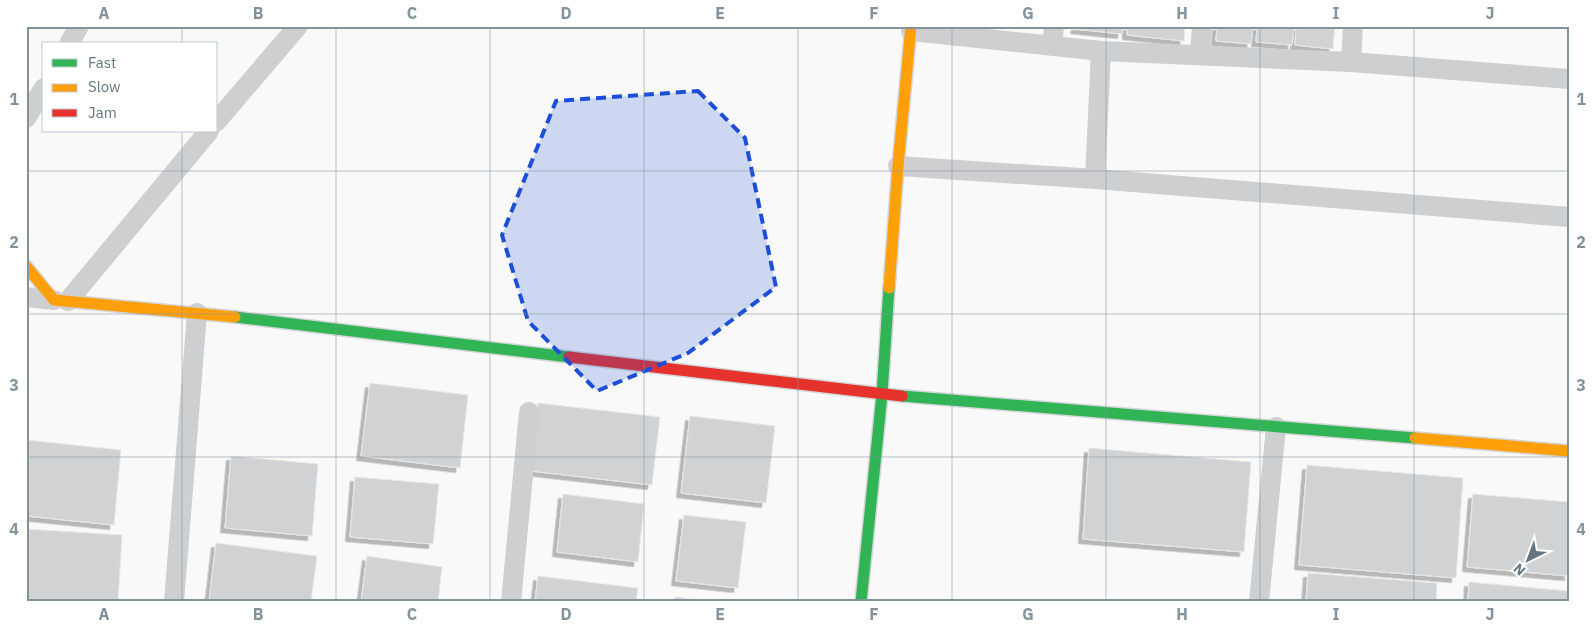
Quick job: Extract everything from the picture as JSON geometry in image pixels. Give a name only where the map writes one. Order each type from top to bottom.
[{"type":"street","points":[[70,42],[79,26]]},
{"type":"street","points":[[218,120],[298,26]]},
{"type":"street","points":[[1200,55],[1202,26]]},
{"type":"street","points":[[1351,62],[1353,26]]},
{"type":"street","points":[[861,602],[882,394],[898,166],[911,29],[1053,36],[1102,51],[1351,62],[1569,79]]},
{"type":"street","points":[[1095,179],[1102,51]]},
{"type":"street","points":[[26,118],[42,91]]},
{"type":"street","points":[[61,301],[208,132]]},
{"type":"street","points":[[898,166],[1095,179],[1569,218]]},
{"type":"street","points":[[26,266],[61,301]]},
{"type":"street","points":[[26,297],[198,313],[882,394],[1569,452]]},
{"type":"street","points":[[174,602],[189,400],[198,313]]},
{"type":"street","points":[[511,602],[529,412]]},
{"type":"street","points":[[1259,602],[1276,427]]},
{"type":"highlighted area","points":[[698,91],[745,138],[776,287],[688,353],[597,391],[528,321],[502,235],[556,101]]},
{"type":"building","points":[[1076,26],[1123,26],[1122,34],[1075,29]]},
{"type":"building","points":[[1127,26],[1185,26],[1184,41],[1127,35]]},
{"type":"building","points":[[1217,26],[1253,26],[1251,44],[1216,41]]},
{"type":"building","points":[[1257,26],[1294,26],[1292,45],[1256,42]]},
{"type":"building","points":[[1296,26],[1335,26],[1333,49],[1295,45]]},
{"type":"building","points":[[370,383],[468,395],[460,468],[361,456]]},
{"type":"building","points":[[538,403],[660,417],[652,485],[531,471]]},
{"type":"building","points":[[690,416],[775,426],[766,503],[681,493]]},
{"type":"building","points":[[27,440],[121,450],[114,525],[26,516]]},
{"type":"building","points":[[1089,448],[1251,462],[1244,552],[1083,539]]},
{"type":"building","points":[[231,456],[318,464],[312,536],[225,528]]},
{"type":"building","points":[[1307,465],[1463,478],[1456,578],[1299,565]]},
{"type":"building","points":[[355,477],[439,484],[433,544],[350,537]]},
{"type":"building","points":[[563,494],[644,504],[638,562],[557,552]]},
{"type":"building","points":[[1473,494],[1569,502],[1569,576],[1467,567]]},
{"type":"building","points":[[684,515],[746,522],[738,588],[676,581]]},
{"type":"building","points":[[26,529],[122,535],[118,602],[26,602]]},
{"type":"building","points":[[216,543],[317,556],[311,602],[209,602]]},
{"type":"building","points":[[367,556],[442,567],[438,602],[361,602]]},
{"type":"building","points":[[1308,573],[1437,583],[1436,602],[1306,602]]},
{"type":"building","points":[[538,576],[638,588],[636,602],[535,602]]},
{"type":"building","points":[[1469,582],[1569,591],[1569,602],[1468,602]]},
{"type":"building","points":[[675,597],[714,602],[674,602]]},
{"type":"traffic: fast","points":[[861,602],[882,394],[889,288]]},
{"type":"traffic: fast","points":[[235,317],[569,357]]},
{"type":"traffic: fast","points":[[902,396],[1415,438]]},
{"type":"traffic: slow","points":[[889,288],[911,26]]},
{"type":"traffic: slow","points":[[26,266],[54,300],[235,317]]},
{"type":"traffic: slow","points":[[1415,438],[1569,451]]},
{"type":"traffic: jam","points":[[569,357],[902,396]]}]
